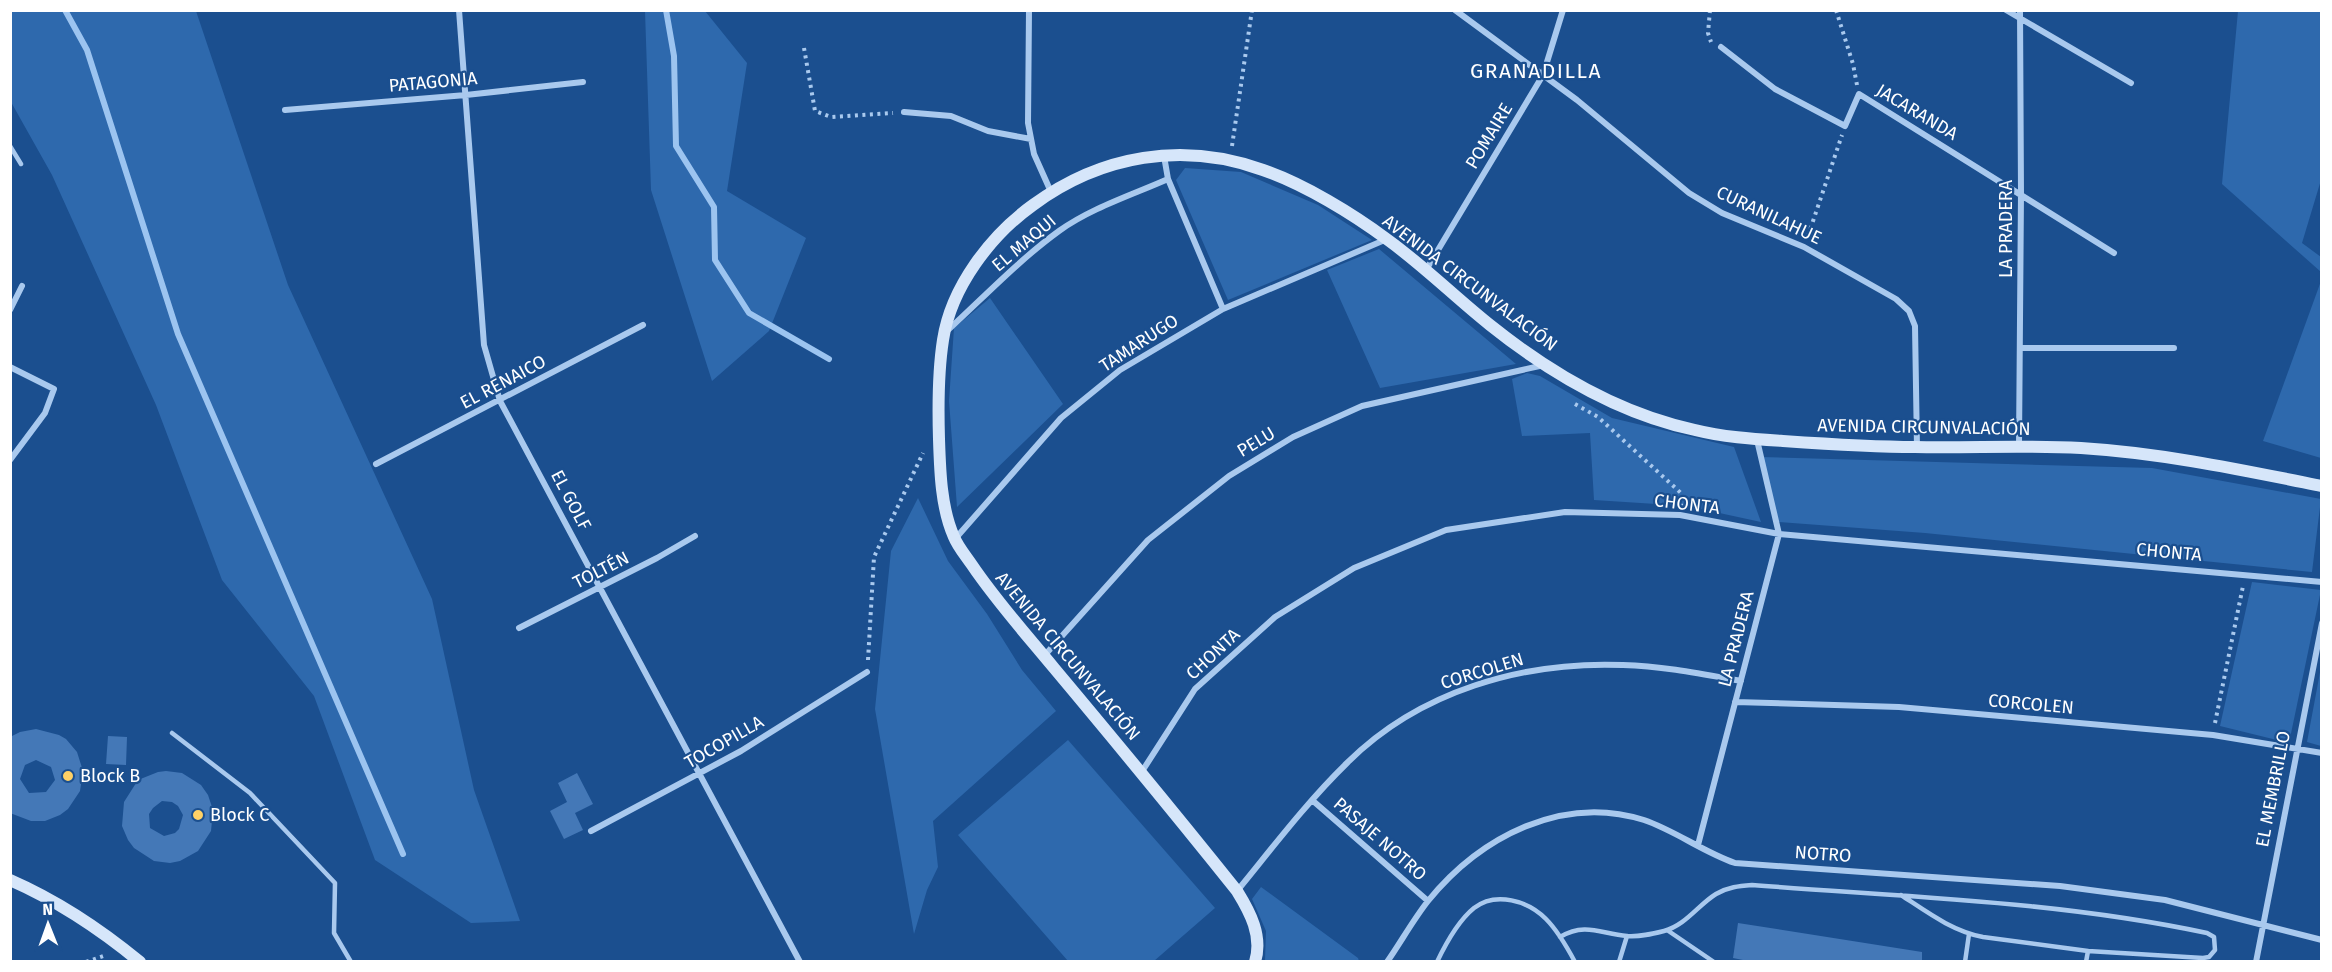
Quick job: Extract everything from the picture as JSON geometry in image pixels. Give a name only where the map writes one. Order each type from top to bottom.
[{"type":"street","name":"EL GOLF","points":[[459,10],[484,345],[500,401],[800,962]]},
{"type":"street","points":[[1029,10],[1028,123],[1034,154],[1051,192]]},
{"type":"street","name":"CURANILAHUE","points":[[1455,10],[1577,100],[1689,193],[1722,213],[1804,247],[1896,299],[1909,311],[1915,326],[1917,447]]},
{"type":"street","name":"POMAIRE","points":[[1426,270],[1543,75],[1563,10]]},
{"type":"street","points":[[2006,10],[2132,83]]},
{"type":"street","name":"LA PRADERA","points":[[2019,447],[2022,193],[2020,10]]},
{"type":"street","points":[[1721,47],[1775,88],[1845,126]]},
{"type":"street","name":"PATAGONIA","points":[[285,110],[466,95],[583,82]]},
{"type":"street","name":"JACARANDA","points":[[1845,126],[1859,94],[2022,193],[2115,253]]},
{"type":"street","points":[[904,112],[951,116],[988,131],[1031,139]]},
{"type":"street","points":[[1164,156],[1168,179],[1223,309]]},
{"type":"street","name":"AVENIDA CIRCUNVALACIÓN","points":[[1255,962],[1256,928],[1249,909],[1237,891],[1141,772],[996,601],[955,540],[946,513],[939,463],[939,377],[943,334],[954,304],[969,275],[994,240],[1023,213],[1051,192],[1094,169],[1130,159],[1197,156],[1230,160],[1266,170],[1308,190],[1388,239],[1492,327],[1580,387],[1655,418],[1695,430],[1757,439],[1917,447],[2084,448],[2163,457],[2322,486]]},
{"type":"street","name":"EL MAQUI","points":[[943,334],[1060,230],[1094,211],[1168,179]]},
{"type":"street","name":"TAMARUGO","points":[[955,540],[1061,418],[1120,370],[1223,309],[1388,239]]},
{"type":"street","points":[[10,310],[22,286]]},
{"type":"street","name":"EL RENAICO","points":[[376,464],[643,325]]},
{"type":"street","points":[[2020,348],[2175,348]]},
{"type":"street","name":"PELU","points":[[1044,656],[1148,540],[1229,476],[1293,437],[1362,406],[1546,364]]},
{"type":"street","points":[[10,367],[54,389],[45,413],[10,460]]},
{"type":"street","name":"LA PRADERA","points":[[1698,845],[1779,534],[1757,439]]},
{"type":"street","name":"CHONTA","points":[[1141,772],[1195,689],[1275,617],[1354,568],[1446,530],[1565,512],[1680,514],[1779,534],[2322,582]]},
{"type":"street","name":"TOLTÉN","points":[[519,628],[695,536]]},
{"type":"street","name":"EL MEMBRILLO","points":[[2256,962],[2322,623]]},
{"type":"street","name":"CORCOLEN","points":[[1237,891],[1312,800],[1349,761],[1401,719],[1456,691],[1522,672],[1579,664],[1625,665],[1741,681]]},
{"type":"street","name":"TOCOPILLA","points":[[591,831],[741,751],[867,672]]},
{"type":"street","name":"CORCOLEN","points":[[1735,702],[1899,707],[2213,735],[2322,753]]},
{"type":"street","name":"PASAJE NOTRO","points":[[1312,800],[1428,901]]},
{"type":"street","name":"NOTRO","points":[[1387,962],[1428,901],[1472,858],[1499,838],[1526,825],[1554,817],[1590,813],[1618,814],[1644,820],[1698,845],[1717,857],[1735,863],[2061,886],[2165,900],[2322,940]]},
{"type":"street","points":[[10,880],[46,896],[104,933],[140,962]]},
{"type":"lane","points":[[10,146],[21,164]]},
{"type":"lane","points":[[172,733],[250,794],[335,883],[334,933],[351,962]]},
{"type":"lane","points":[[1560,937],[1578,929],[1627,936],[1645,936],[1667,930],[1683,922],[1714,895],[1735,886],[1752,885],[1947,898],[2144,920],[2207,933],[2214,937],[2215,943],[2213,954],[2202,958],[2088,951],[2034,945],[1969,934],[1943,922],[1901,896]]},
{"type":"lane","points":[[1437,962],[1466,916],[1476,906],[1487,902],[1517,901],[1532,908],[1546,919],[1575,962]]},
{"type":"lane","points":[[1667,930],[1714,962]]},
{"type":"lane","points":[[1965,962],[1969,934]]},
{"type":"lane","points":[[1619,962],[1627,936]]},
{"type":"lane","points":[[2086,962],[2088,951]]},
{"type":"path","points":[[1230,160],[1252,10]]},
{"type":"path","points":[[1710,10],[1708,33],[1711,42],[1721,47]]},
{"type":"path","points":[[1836,10],[1853,64],[1859,94]]},
{"type":"path","points":[[804,48],[815,111],[831,117],[904,112]]},
{"type":"path","points":[[1804,247],[1845,126]]},
{"type":"path","points":[[1571,401],[1598,417],[1682,494],[1680,514]]},
{"type":"path","points":[[867,672],[874,557],[924,452]]},
{"type":"path","points":[[2213,735],[2246,574]]},
{"type":"shaded area","points":[[10,11],[196,11],[288,285],[432,599],[474,790],[520,921],[471,923],[375,860],[314,696],[222,580],[156,405],[52,175],[11,102]]},
{"type":"shaded area","points":[[645,11],[705,11],[747,63],[727,191],[806,238],[769,331],[712,381],[651,190]]},
{"type":"shaded area","points":[[2238,11],[2321,11],[2321,180],[2302,243],[2321,257],[2321,272],[2222,184]]},
{"type":"shaded area","points":[[1185,168],[1241,172],[1318,205],[1372,240],[1228,300],[1176,180]]},
{"type":"shaded area","points":[[1379,249],[1516,364],[1380,388],[1327,270]]},
{"type":"shaded area","points":[[2321,281],[2321,458],[2263,441]]},
{"type":"shaded area","points":[[990,298],[1063,404],[957,507],[949,401],[954,328]]},
{"type":"shaded area","points":[[1527,373],[1540,376],[1612,418],[1734,447],[1761,522],[1687,506],[1594,500],[1590,433],[1522,436],[1512,379]]},
{"type":"shaded area","points":[[1760,457],[2152,468],[2321,499],[2312,572],[1925,533],[1779,522]]},
{"type":"shaded area","points":[[918,498],[948,561],[987,614],[1022,670],[1056,711],[933,821],[938,867],[927,890],[914,934],[875,709],[891,551]]},
{"type":"shaded area","points":[[2252,582],[2321,590],[2289,743],[2220,726]]},
{"type":"shaded area","points":[[2321,667],[2321,746],[2307,742]]},
{"type":"shaded area","points":[[1068,740],[1215,908],[1154,961],[1068,961],[958,835]]},
{"type":"shaded area","points":[[1261,887],[1359,961],[1265,961],[1266,931],[1252,899]]},
{"type":"building","name":"Block B","points":[[36,729],[66,739],[77,752],[83,771],[80,791],[68,809],[45,821],[31,821],[10,813],[10,737],[20,732]],"holes":[[[36,760],[51,767],[55,780],[46,792],[29,793],[20,779],[25,765]]]},
{"type":"building","points":[[108,736],[127,737],[126,765],[106,764]]},
{"type":"building","name":"Block C","points":[[158,772],[182,773],[201,785],[208,795],[213,810],[211,831],[198,851],[180,861],[170,863],[154,861],[134,848],[122,826],[124,802],[138,780]],"holes":[[[162,801],[172,802],[178,806],[183,815],[179,829],[175,833],[164,836],[150,828],[149,814]]]},
{"type":"building","points":[[577,773],[593,804],[575,813],[583,830],[564,839],[550,811],[567,802],[558,783]]},
{"type":"building","points":[[1738,923],[1922,952],[1922,962],[1753,962],[1733,958]]},
{"type":"waterway","points":[[65,10],[87,50],[178,334],[403,854]]},
{"type":"waterway","points":[[666,10],[674,56],[676,146],[714,207],[715,260],[749,313],[829,359]]},
{"type":"place","name":"Block B","points":[[68,776]]},
{"type":"place","name":"Block C","points":[[198,815]]},
{"type":"district","name":"GRANADILLA","points":[[1536,71]]}]
